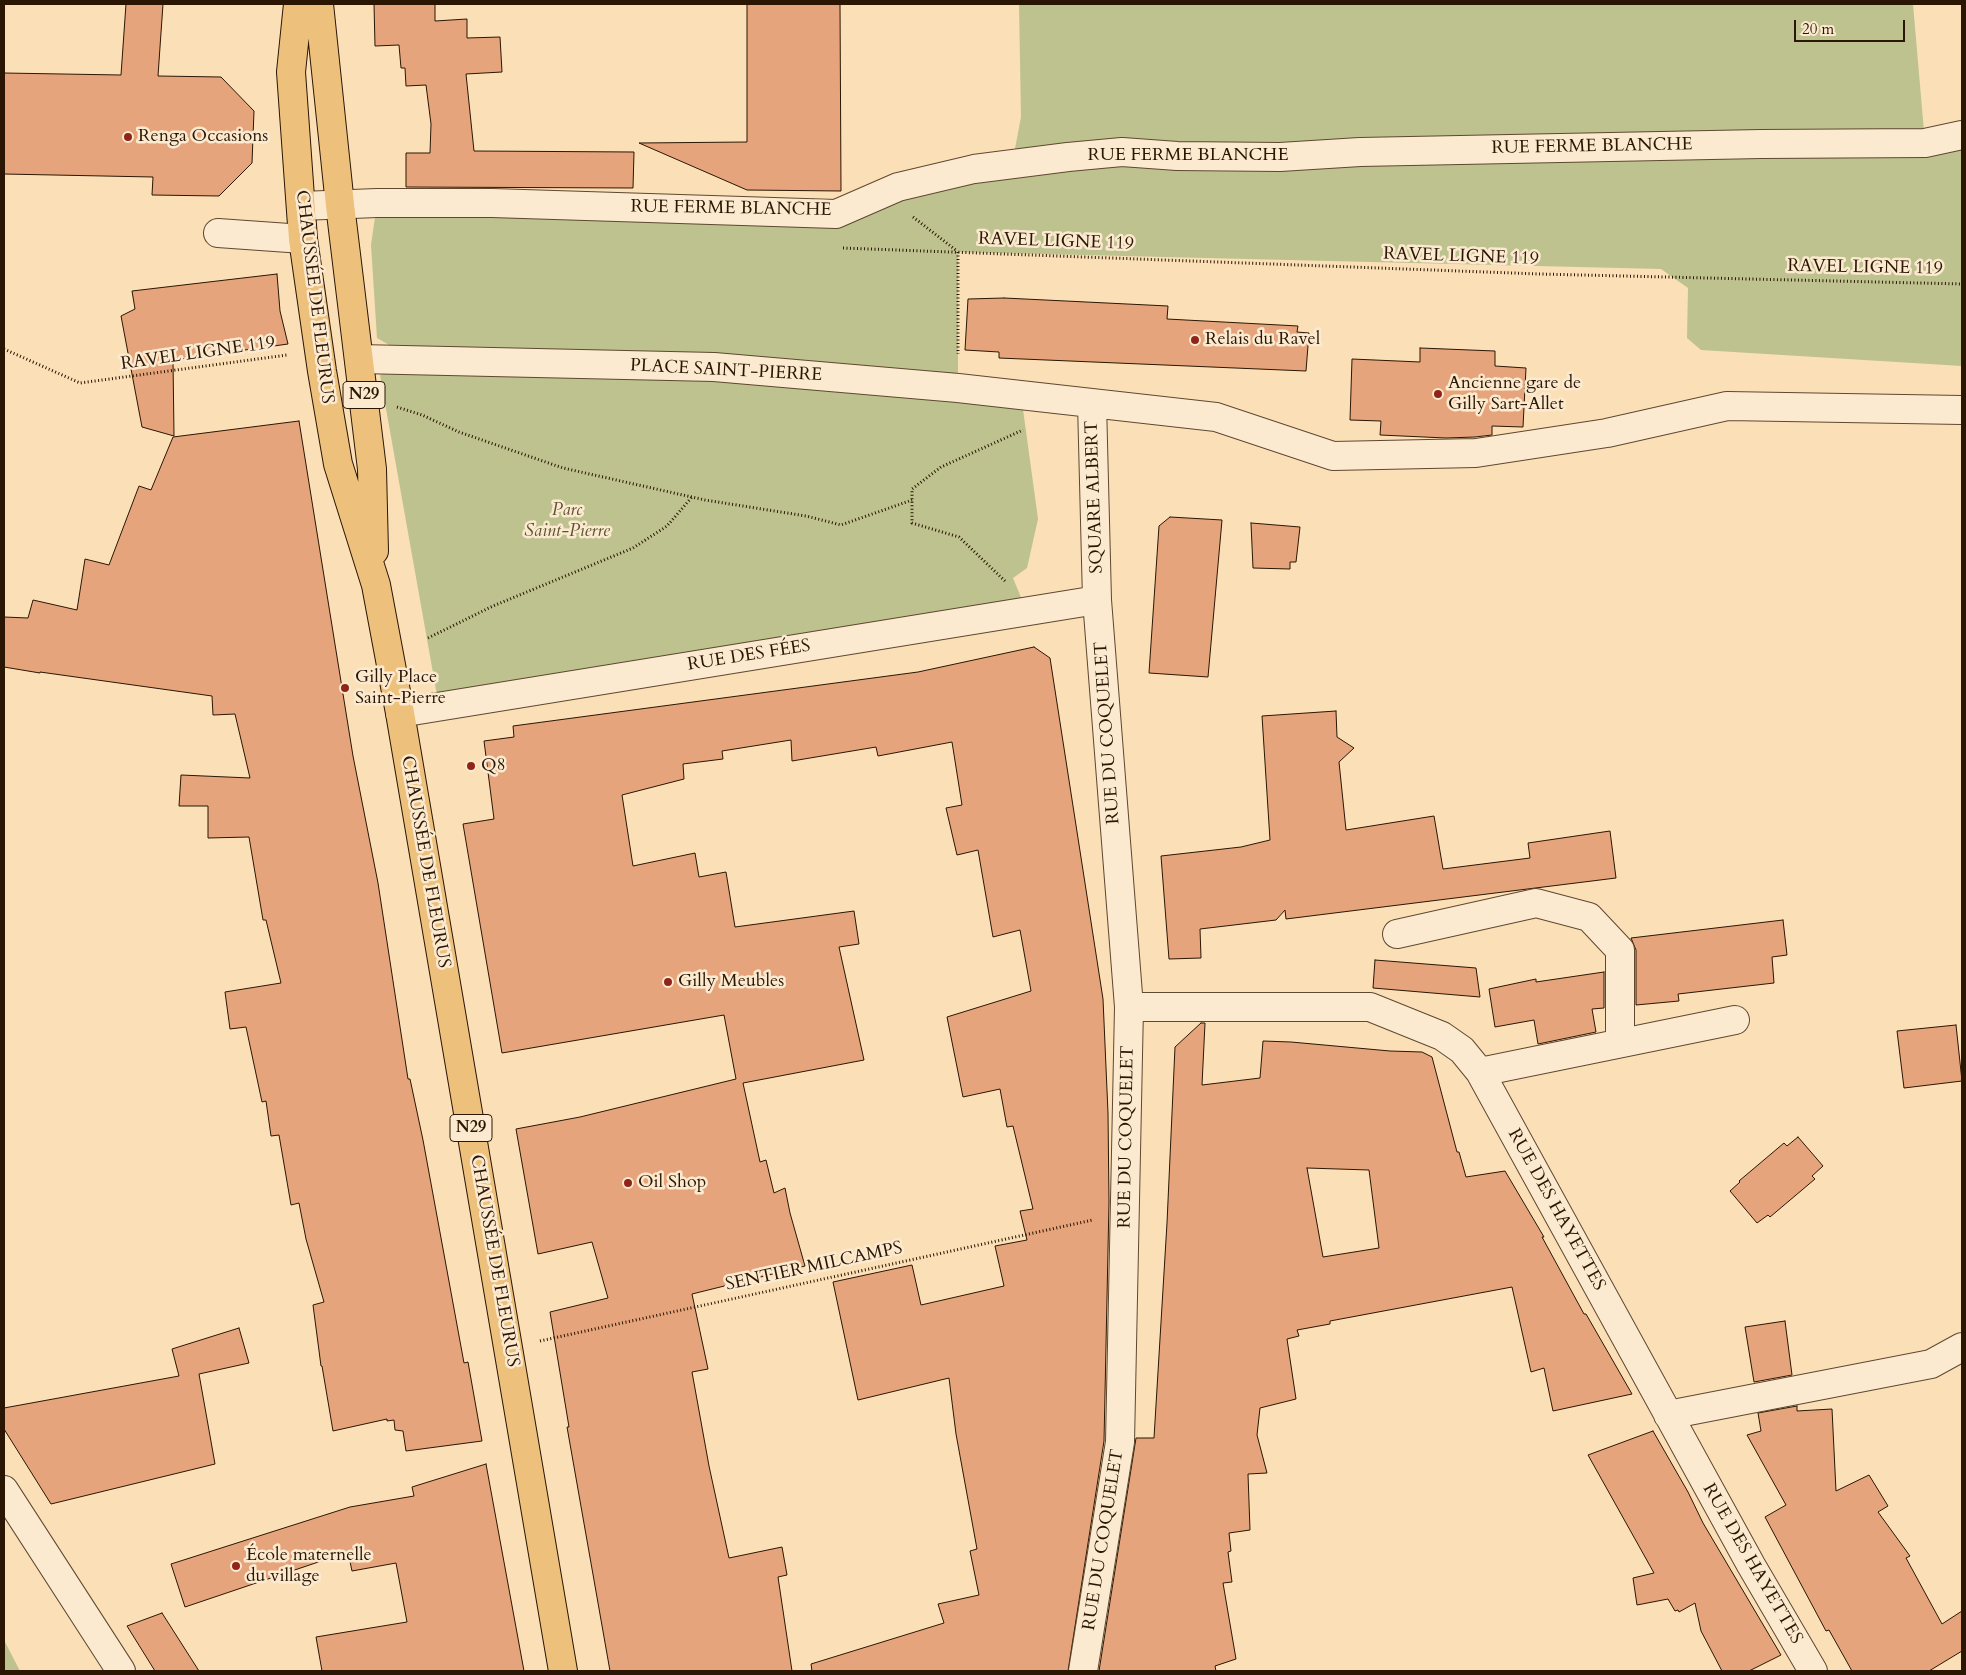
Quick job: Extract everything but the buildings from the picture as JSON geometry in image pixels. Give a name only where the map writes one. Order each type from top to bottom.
[{"type":"main road","name":"CHAUSSÉE DE FLEURUS","points":[[298,4],[291,72],[303,239],[338,464],[376,585],[400,713],[564,1671]]},
{"type":"main road","name":"CHAUSSÉE DE FLEURUS","points":[[319,4],[340,205],[372,469],[376,585]]},
{"type":"street","name":"RUE FERME BLANCHE","points":[[301,206],[377,203],[492,204],[836,214],[898,187],[974,169],[1122,152],[1177,156],[1280,157],[1360,152],[1752,144],[1924,143],[1962,135]]},
{"type":"street","points":[[218,233],[303,239]]},
{"type":"street","name":"PLACE SAINT-PIERRE","points":[[359,359],[714,367],[958,388],[1092,403]]},
{"type":"street","name":"SQUARE ALBERT","points":[[1098,600],[1092,403],[1216,416],[1334,456],[1476,453],[1607,433],[1727,406],[1962,410]]},
{"type":"street","name":"RUE DES FÉES","points":[[400,713],[1098,600]]},
{"type":"street","name":"RUE DU COQUELET","points":[[1083,1671],[1120,1442],[1129,1007],[1098,600]]},
{"type":"street","points":[[1397,934],[1536,903],[1589,916],[1620,950],[1620,1043]]},
{"type":"street","name":"RUE DES HAYETTES","points":[[1129,1007],[1370,1006],[1442,1036],[1462,1050],[1480,1072],[1751,1565],[1813,1671]]},
{"type":"street","points":[[1480,1072],[1735,1020]]},
{"type":"street","points":[[1668,1415],[1931,1364],[1962,1348]]},
{"type":"street","points":[[4,1490],[121,1671]]},
{"type":"path","points":[[882,194],[958,252],[958,388]]},
{"type":"path","name":"RAVEL LIGNE 119","points":[[958,252],[1539,274],[1962,284]]},
{"type":"path","name":"RAVEL LIGNE 119","points":[[4,349],[80,382],[320,351]]},
{"type":"path","points":[[364,396],[422,415],[460,432],[563,468],[692,497],[806,516],[841,525],[912,500]]},
{"type":"path","points":[[1037,610],[959,537],[912,523],[912,489],[941,467],[1035,425],[1051,398]]},
{"type":"path","points":[[428,638],[493,606],[633,548],[667,526],[692,497]]},
{"type":"path","name":"SENTIER MILCAMPS","points":[[509,1348],[1125,1212]]},
{"type":"green space","name":"Parc Saint-Pierre","points":[[1019,4],[1913,4],[1925,143],[1962,142],[1962,366],[1701,350],[1687,338],[1688,288],[1661,269],[958,252],[958,388],[1022,402],[1038,519],[1027,568],[1013,578],[1027,612],[438,701],[380,375],[415,360],[377,338],[371,245],[377,203],[797,221],[1014,154],[1021,117]]},
{"type":"green space","points":[[4,1640],[20,1671],[4,1671]]},
{"type":"place","name":"Renga Occasions","points":[[128,137]]},
{"type":"place","name":"Relais du Ravel","points":[[1195,340]]},
{"type":"place","name":"Ancienne gare de Gilly Sart-Allet","points":[[1438,394]]},
{"type":"place","name":"Gilly Place Saint-Pierre","points":[[345,688]]},
{"type":"place","name":"Q8","points":[[471,766]]},
{"type":"place","name":"Gilly Meubles","points":[[668,982]]},
{"type":"place","name":"Oil Shop","points":[[628,1183]]},
{"type":"place","name":"École maternelle du village","points":[[236,1566]]}]
